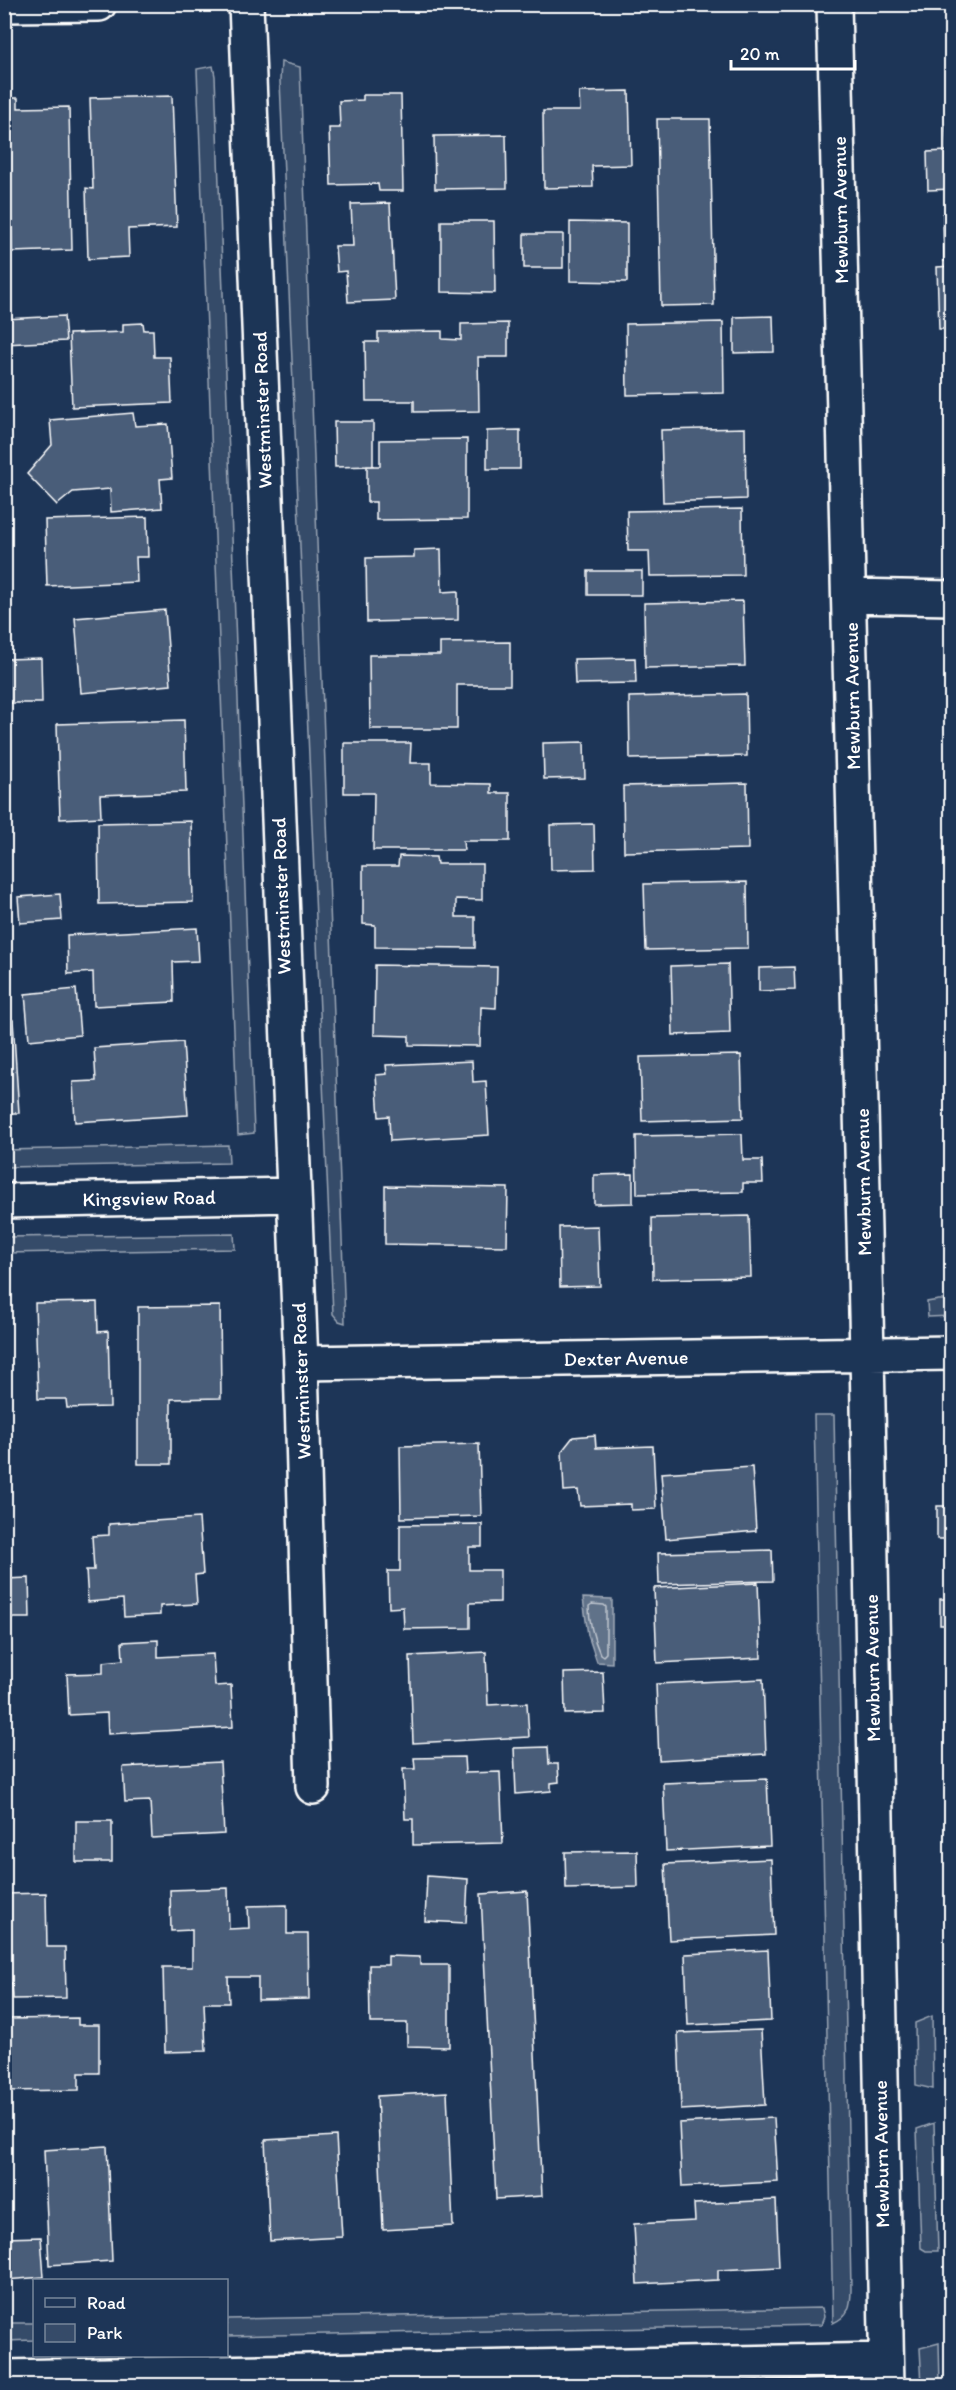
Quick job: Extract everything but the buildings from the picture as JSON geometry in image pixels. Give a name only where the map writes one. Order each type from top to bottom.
[{"type":"street","points":[[4,5],[99,4]]},
{"type":"street","name":"Westminster Road","points":[[246,4],[301,1363],[313,1787]]},
{"type":"street","name":"Mewburn Avenue","points":[[834,4],[867,1354],[886,2373]]},
{"type":"street","points":[[849,596],[951,598]]},
{"type":"street","name":"Kingsview Road","points":[[4,1201],[293,1195]]},
{"type":"street","name":"Dexter Avenue","points":[[301,1363],[951,1353]]},
{"type":"street","points":[[4,2377],[886,2373]]},
{"type":"green space","points":[[281,62],[300,67],[345,1323],[339,1321],[333,1314]]},
{"type":"green space","points":[[213,66],[254,1133],[238,1135],[197,69]]},
{"type":"green space","points":[[228,1145],[229,1163],[5,1167],[5,1150]]},
{"type":"green space","points":[[234,1234],[235,1249],[5,1253],[5,1237]]},
{"type":"green space","points":[[951,1300],[951,1316],[928,1317],[927,1302]]},
{"type":"green space","points":[[814,1415],[834,1415],[851,2289],[846,2314],[833,2323]]},
{"type":"green space","points":[[932,2016],[933,2089],[916,2085],[915,2023]]},
{"type":"green space","points":[[934,2123],[938,2251],[926,2251],[921,2248],[917,2129]]},
{"type":"green space","points":[[822,2308],[824,2317],[821,2325],[228,2336],[228,2319]]},
{"type":"green space","points":[[5,2323],[33,2323],[33,2340],[5,2341]]},
{"type":"green space","points":[[939,2343],[940,2385],[922,2385],[920,2348]]},
{"type":"water","points":[[583,1598],[612,1599],[612,1663],[597,1662],[588,1635]]}]
